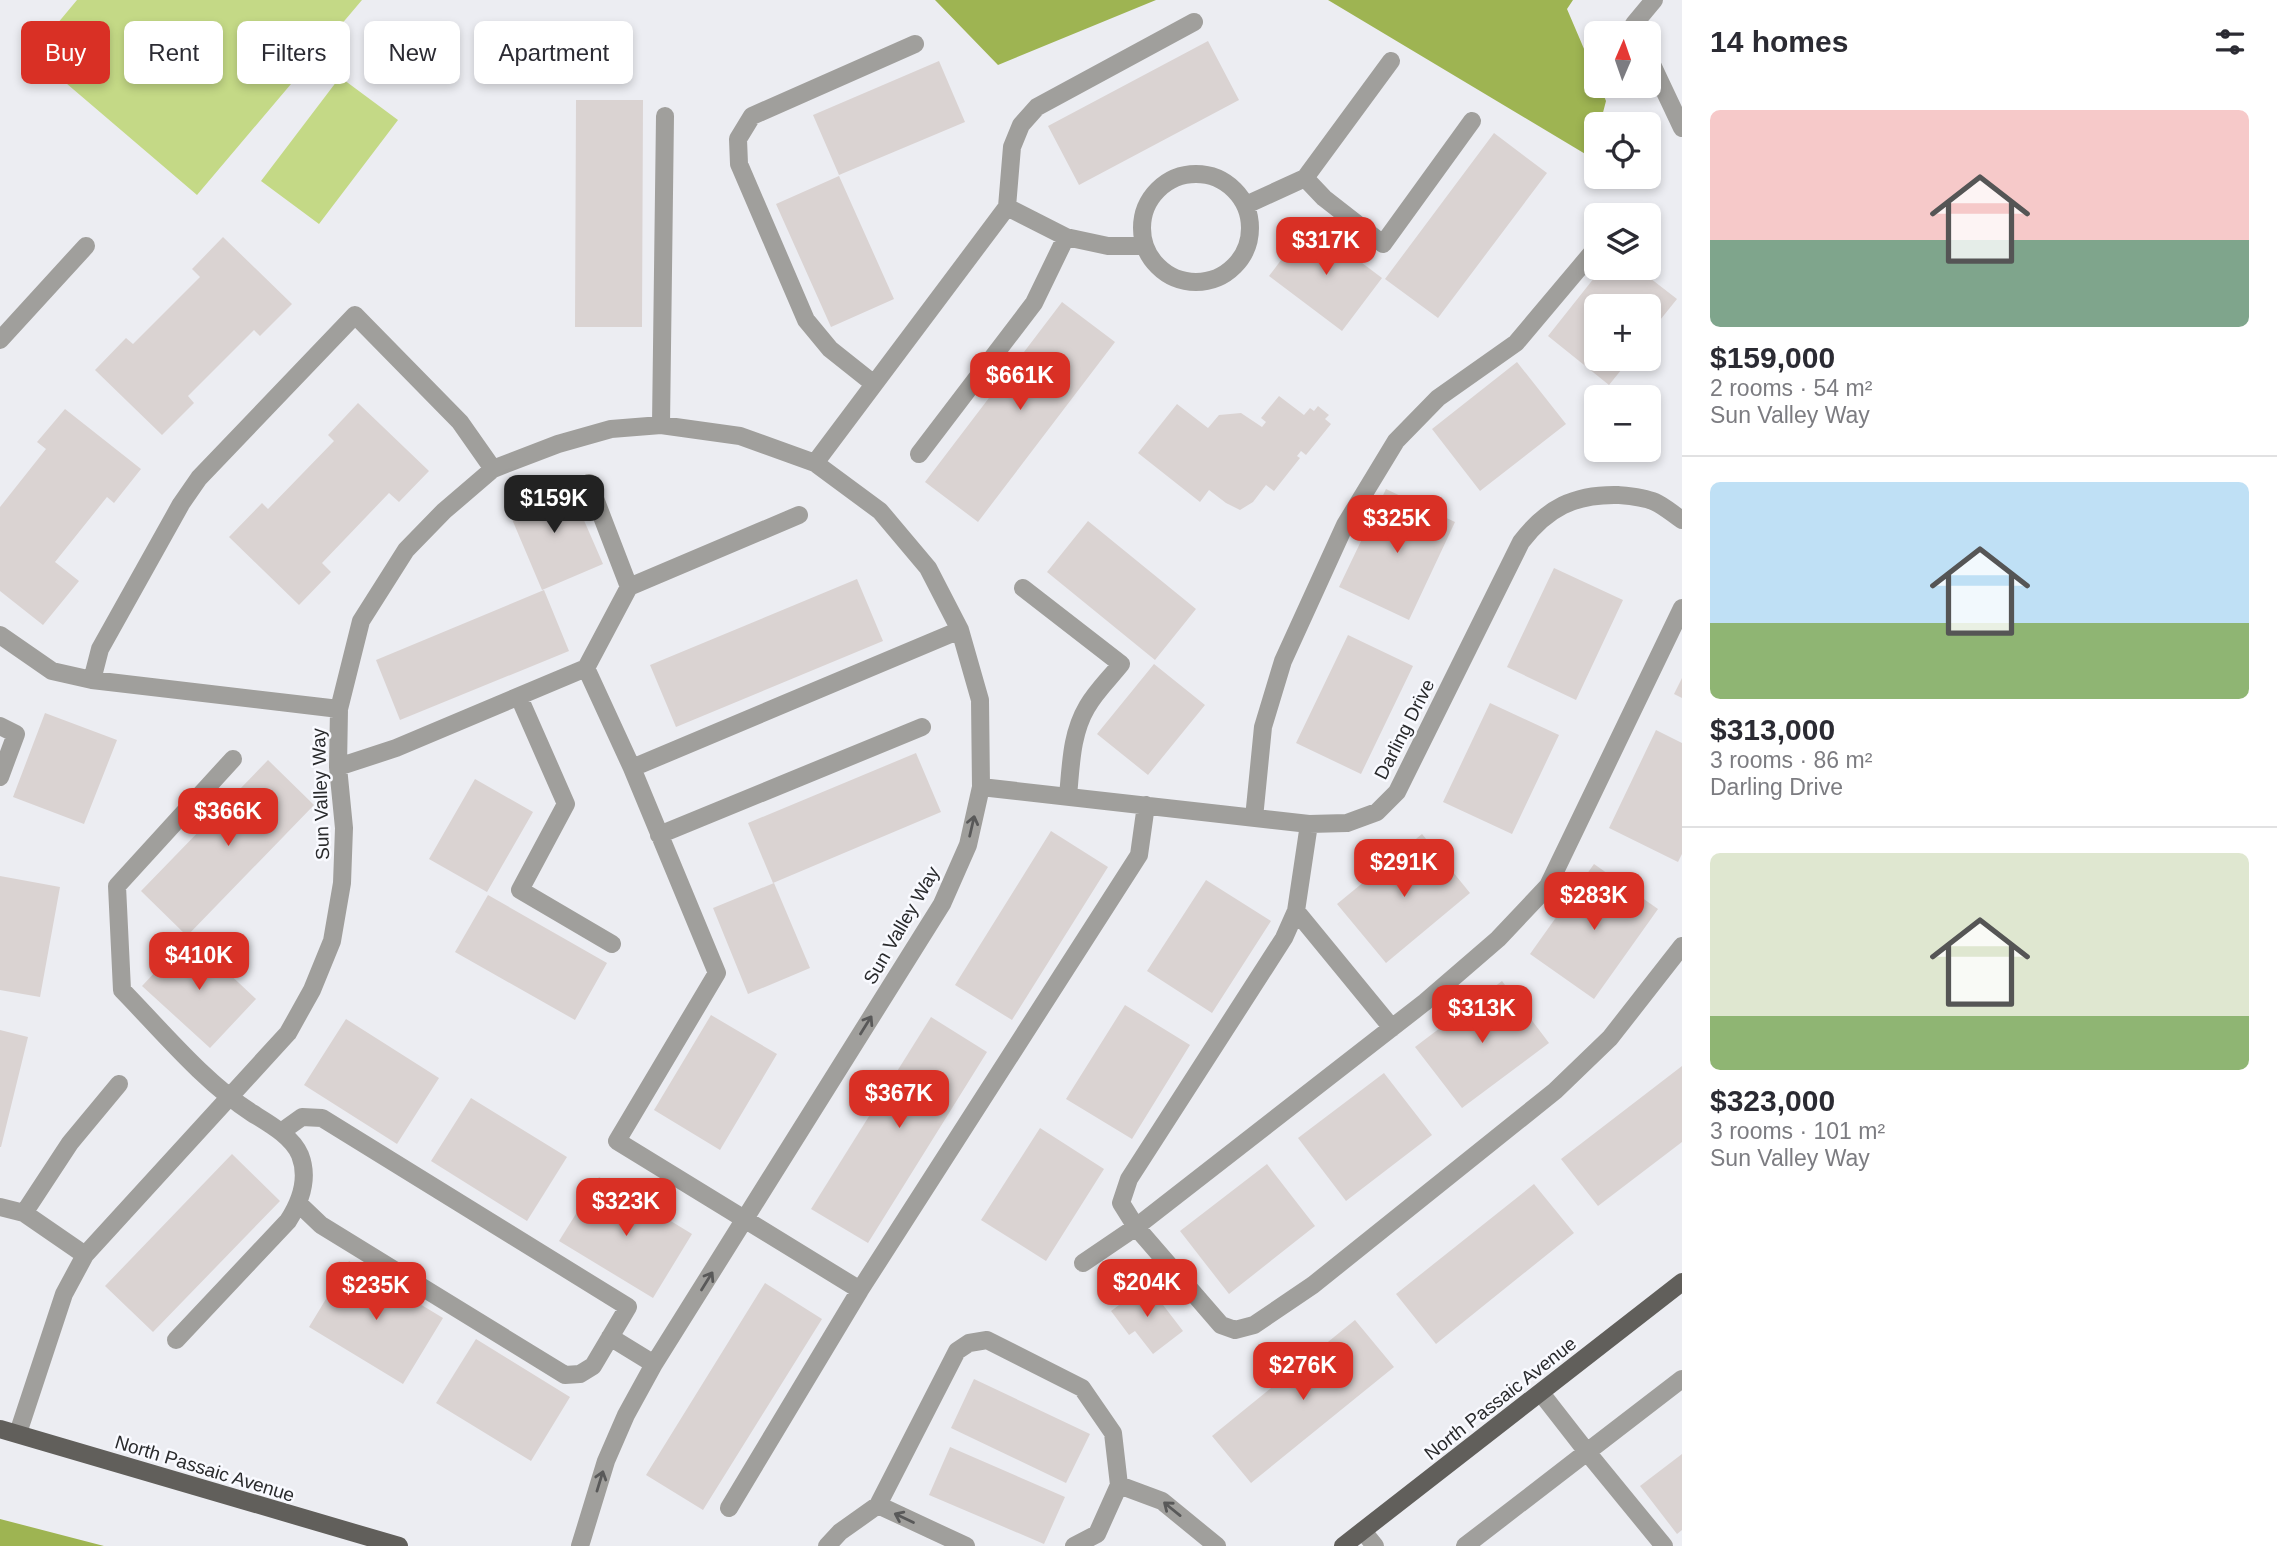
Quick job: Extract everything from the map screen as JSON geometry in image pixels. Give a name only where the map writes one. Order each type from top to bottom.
[{"type":"main road","name":"North Passaic Avenue","points":[[1343,1546],[1682,1282]]},
{"type":"main road","name":"North Passaic Avenue","points":[[0,1429],[398,1546]]},
{"type":"street","points":[[1636,21],[1654,0]]},
{"type":"street","points":[[815,463],[1007,207],[1012,147],[1021,125],[1037,107],[1194,22]]},
{"type":"street","points":[[874,384],[830,349],[806,320],[739,164],[738,139],[752,116],[915,44]]},
{"type":"street","points":[[1246,205],[1305,178],[1391,61]]},
{"type":"street","points":[[1661,84],[1682,128]]},
{"type":"street","points":[[661,425],[665,116]]},
{"type":"street","points":[[1305,178],[1324,198],[1383,244],[1472,121]]},
{"type":"street","points":[[1202,174],[1220,179],[1235,190],[1246,205],[1251,222],[1250,240],[1238,263],[1217,279],[1199,283],[1182,281],[1165,274],[1152,262],[1144,246],[1141,229],[1144,210],[1153,194],[1167,182],[1184,175],[1202,174]]},
{"type":"street","points":[[1007,207],[1066,237],[1108,246],[1144,246]]},
{"type":"street","points":[[919,454],[1034,303],[1066,237]]},
{"type":"street","points":[[0,340],[86,246]]},
{"type":"street","points":[[1254,817],[1263,727],[1283,662],[1345,525],[1396,442],[1438,398],[1516,343],[1584,262]]},
{"type":"street","points":[[92,680],[100,649],[199,478],[355,315],[460,422],[493,469]]},
{"type":"street","name":"Sun Valley Way","points":[[18,1433],[64,1294],[85,1255],[288,1033],[312,990],[332,941],[342,883],[344,842],[338,767],[338,709],[361,621],[406,550],[444,511],[493,469],[558,443],[611,429],[661,425],[740,436],[815,463],[880,511],[928,568],[960,630],[980,700],[981,787],[968,845],[942,904],[654,1364],[626,1415],[606,1461],[580,1546]]},
{"type":"street","points":[[589,483],[629,587]]},
{"type":"street","name":"Darling Drive","points":[[981,787],[1309,824],[1347,823],[1377,812],[1397,792],[1521,542],[1535,524],[1577,498],[1604,495],[1629,496],[1654,502],[1682,520]]},
{"type":"street","points":[[338,767],[396,748],[586,668],[629,587],[799,515]]},
{"type":"street","points":[[1023,588],[1121,664],[1087,706],[1078,727],[1068,796]]},
{"type":"street","points":[[1083,1263],[1136,1227],[1425,1002],[1498,939],[1548,886],[1682,608]]},
{"type":"street","points":[[632,768],[960,630]]},
{"type":"street","points":[[4,644],[52,671],[92,680],[338,709]]},
{"type":"street","points":[[586,668],[632,768],[718,973],[617,1141],[860,1290]]},
{"type":"street","points":[[519,697],[566,804],[520,890],[612,944]]},
{"type":"street","points":[[0,726],[16,734],[0,777]]},
{"type":"street","points":[[659,835],[922,727]]},
{"type":"street","points":[[176,1340],[289,1221],[299,1204],[305,1173],[299,1152],[281,1132],[229,1098],[122,990],[117,886],[233,759]]},
{"type":"street","points":[[729,1508],[860,1290],[1139,855],[1146,805]]},
{"type":"street","points":[[1309,824],[1296,911],[1284,937],[1129,1179],[1121,1203],[1136,1227],[1221,1325],[1235,1330],[1254,1325],[1313,1284],[1555,1091],[1610,1038],[1682,946]]},
{"type":"street","points":[[1296,911],[1392,1028]]},
{"type":"street","points":[[24,1213],[70,1143],[120,1084]]},
{"type":"street","points":[[281,1132],[302,1117],[322,1118],[628,1307],[593,1366],[580,1374],[565,1375],[321,1225],[299,1204]]},
{"type":"street","points":[[0,1207],[24,1213],[85,1255]]},
{"type":"street","points":[[610,1337],[654,1364]]},
{"type":"street","points":[[827,1546],[840,1532],[878,1505],[957,1351],[969,1343],[987,1340],[1082,1388],[1112,1433],[1119,1485],[1097,1534],[1074,1546]]},
{"type":"street","points":[[1465,1546],[1682,1379]]},
{"type":"street","points":[[1541,1393],[1664,1546]]},
{"type":"street","points":[[1119,1485],[1162,1501],[1217,1546]]},
{"type":"street","points":[[878,1505],[966,1546]]},
{"type":"street","points":[[1363,1531],[1376,1546]]},
{"type":"green space","points":[[77,0],[362,0],[344,21],[237,21],[237,84],[291,84],[197,195],[67,84],[110,84],[110,21],[60,21]]},
{"type":"green space","points":[[935,0],[1156,0],[998,65]]},
{"type":"green space","points":[[1328,0],[1573,0],[1567,9],[1584,49],[1584,98],[1605,98],[1606,101],[1603,112],[1584,112],[1584,153]]},
{"type":"green space","points":[[335,84],[349,84],[398,120],[319,224],[261,181]]},
{"type":"green space","points":[[0,1519],[104,1546],[0,1546]]},
{"type":"building","points":[[1208,41],[1239,100],[1079,185],[1048,126]]},
{"type":"building","points":[[939,61],[965,122],[839,175],[813,115]]},
{"type":"building","points":[[576,100],[643,100],[642,327],[575,327]]},
{"type":"building","points":[[1494,133],[1547,173],[1438,318],[1385,279]]},
{"type":"building","points":[[839,176],[894,299],[831,327],[776,204]]},
{"type":"building","points":[[1309,223],[1382,278],[1342,331],[1269,276]]},
{"type":"building","points":[[223,237],[292,304],[260,336],[254,330],[188,396],[194,403],[162,435],[95,370],[126,338],[133,344],[200,277],[192,269]]},
{"type":"building","points":[[1592,280],[1652,280],[1677,299],[1661,319],[1661,294],[1584,294],[1584,365],[1548,336]]},
{"type":"building","points":[[1062,302],[1115,342],[978,522],[925,482]]},
{"type":"building","points":[[1517,362],[1566,424],[1480,491],[1432,429]]},
{"type":"building","points":[[1592,371],[1620,371],[1609,385]]},
{"type":"building","points":[[1279,396],[1304,415],[1310,408],[1314,411],[1318,406],[1329,415],[1325,419],[1331,424],[1306,455],[1301,451],[1297,456],[1300,458],[1274,491],[1266,485],[1253,502],[1240,510],[1209,490],[1200,502],[1138,453],[1177,404],[1208,428],[1219,415],[1241,413],[1262,427],[1266,422],[1261,418]]},
{"type":"building","points":[[358,403],[429,471],[399,502],[389,493],[322,563],[331,572],[299,605],[229,537],[262,503],[268,509],[334,441],[328,435]]},
{"type":"building","points":[[65,409],[141,469],[114,503],[107,497],[55,562],[79,581],[43,625],[0,591],[0,507],[46,449],[37,442]]},
{"type":"building","points":[[566,479],[603,564],[542,590],[506,505]]},
{"type":"building","points":[[1386,489],[1455,522],[1409,620],[1339,587]]},
{"type":"building","points":[[1088,521],[1196,609],[1155,660],[1047,572]]},
{"type":"building","points":[[1554,568],[1623,600],[1576,700],[1507,667]]},
{"type":"building","points":[[857,579],[883,641],[676,727],[650,665]]},
{"type":"building","points":[[544,590],[569,651],[400,720],[376,660]]},
{"type":"building","points":[[1348,635],[1413,666],[1361,774],[1296,743]]},
{"type":"building","points":[[1154,664],[1205,705],[1148,775],[1097,734]]},
{"type":"building","points":[[1682,678],[1682,698],[1674,694]]},
{"type":"building","points":[[1490,703],[1559,735],[1512,834],[1443,802]]},
{"type":"building","points":[[45,713],[117,740],[84,824],[13,797]]},
{"type":"building","points":[[1656,730],[1682,743],[1682,854],[1678,862],[1609,828]]},
{"type":"building","points":[[916,753],[941,812],[773,883],[748,823]]},
{"type":"building","points":[[268,760],[314,805],[187,936],[141,891]]},
{"type":"building","points":[[475,779],[533,812],[487,892],[429,859]]},
{"type":"building","points":[[1051,831],[1108,867],[1012,1020],[955,985]]},
{"type":"building","points":[[1422,834],[1470,893],[1386,963],[1337,904]]},
{"type":"building","points":[[1594,864],[1658,909],[1594,999],[1530,954]]},
{"type":"building","points":[[0,876],[60,887],[40,997],[0,990]]},
{"type":"building","points":[[1206,880],[1271,921],[1212,1013],[1147,971]]},
{"type":"building","points":[[774,883],[810,968],[748,994],[713,908]]},
{"type":"building","points":[[488,895],[607,963],[575,1020],[455,952]]},
{"type":"building","points":[[189,936],[256,999],[210,1048],[142,986]]},
{"type":"building","points":[[1502,981],[1549,1043],[1462,1108],[1415,1047]]},
{"type":"building","points":[[1125,1005],[1190,1045],[1132,1139],[1066,1099]]},
{"type":"building","points":[[711,1015],[777,1054],[720,1150],[654,1110]]},
{"type":"building","points":[[931,1017],[987,1052],[868,1243],[811,1209]]},
{"type":"building","points":[[346,1019],[439,1078],[397,1144],[304,1085]]},
{"type":"building","points":[[0,1030],[28,1037],[1,1147],[0,1147]]},
{"type":"building","points":[[1682,1066],[1682,1142],[1598,1206],[1561,1159]]},
{"type":"building","points":[[1384,1073],[1432,1135],[1346,1201],[1298,1138]]},
{"type":"building","points":[[471,1098],[567,1157],[527,1221],[431,1161]]},
{"type":"building","points":[[1040,1128],[1104,1169],[1046,1261],[981,1220]]},
{"type":"building","points":[[232,1154],[280,1201],[153,1332],[105,1286]]},
{"type":"building","points":[[1267,1164],[1315,1226],[1229,1294],[1180,1231]]},
{"type":"building","points":[[599,1177],[692,1234],[653,1298],[559,1241]]},
{"type":"building","points":[[1534,1184],[1574,1233],[1436,1344],[1396,1294]]},
{"type":"building","points":[[349,1261],[443,1318],[403,1384],[309,1327]]},
{"type":"building","points":[[765,1283],[822,1319],[703,1510],[646,1475]]},
{"type":"building","points":[[1147,1284],[1183,1331],[1153,1354],[1135,1331],[1129,1335],[1111,1311]]},
{"type":"building","points":[[1355,1320],[1394,1367],[1251,1483],[1212,1436]]},
{"type":"building","points":[[476,1339],[570,1397],[531,1461],[436,1403]]},
{"type":"building","points":[[974,1379],[1090,1434],[1066,1483],[951,1428]]},
{"type":"building","points":[[950,1447],[1065,1497],[1044,1544],[929,1495]]},
{"type":"building","points":[[1682,1454],[1682,1530],[1677,1534],[1640,1486]]}]
